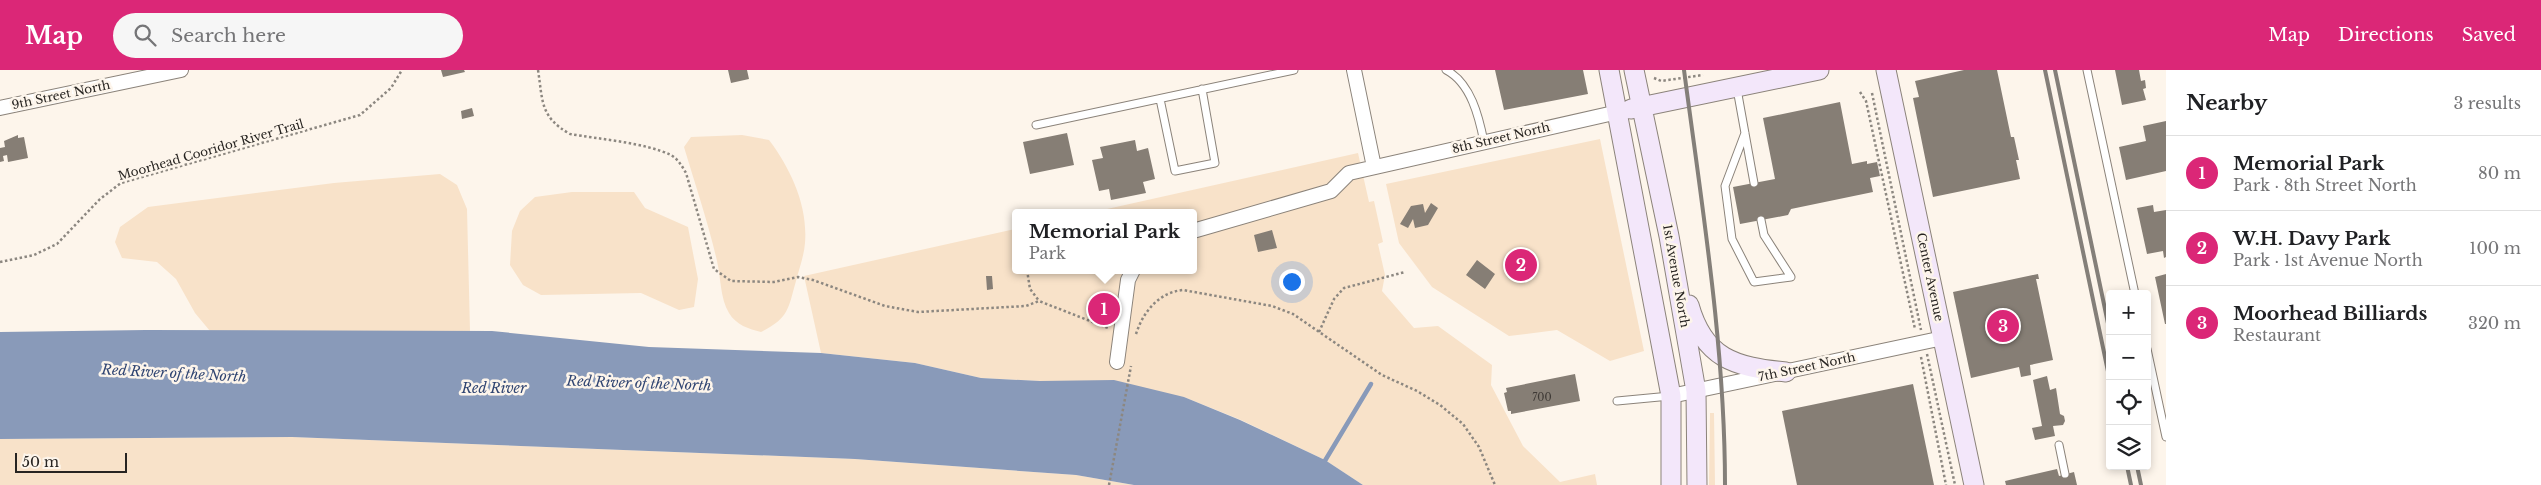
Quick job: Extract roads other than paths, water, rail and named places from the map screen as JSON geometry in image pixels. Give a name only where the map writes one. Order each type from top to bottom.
[{"type":"main road","points":[[1609,70],[1670,396],[1670,485]]},
{"type":"main road","name":"1st Avenue North","points":[[1634,70],[1669,236],[1696,391],[1697,485]]},
{"type":"main road","name":"8th Street North","points":[[1618,112],[1819,70]]},
{"type":"main road","name":"Center Avenue","points":[[1886,70],[1974,485]]},
{"type":"main road","points":[[1669,236],[1694,322],[1719,356],[1742,366],[1786,372]]},
{"type":"street","name":"9th Street North","points":[[0,108],[181,70]]},
{"type":"street","points":[[1354,70],[1374,167]]},
{"type":"street","name":"8th Street North","points":[[1197,230],[1331,191],[1349,173],[1618,112]]},
{"type":"street","points":[[1117,362],[1128,280],[1131,274]]},
{"type":"street","name":"7th Street North","points":[[1670,396],[1943,338]]},
{"type":"lane","points":[[1036,124],[1294,70]]},
{"type":"lane","points":[[1446,70],[1464,87],[1476,108],[1484,142]]},
{"type":"lane","points":[[2087,70],[2134,290]]},
{"type":"lane","points":[[1737,86],[1754,183]]},
{"type":"lane","points":[[1160,98],[1174,170],[1215,162],[1202,90]]},
{"type":"lane","points":[[1745,133],[1725,186],[1732,240],[1754,282],[1791,277],[1764,235],[1761,220]]},
{"type":"lane","points":[[2151,368],[2166,437]]},
{"type":"lane","points":[[1617,401],[1670,396]]},
{"type":"lane","points":[[2059,446],[2065,474]]},
{"type":"water","name":"Red River","points":[[146,330],[492,331],[649,347],[821,353],[915,363],[981,378],[1040,381],[1114,380],[1184,397],[1240,420],[1325,460],[1363,485],[1134,485],[1076,475],[855,459],[292,437],[0,439],[0,332]]},
{"type":"waterway","points":[[1323,464],[1371,384]]},
{"type":"railway","points":[[1684,70],[1717,329],[1724,433],[1725,485]]},
{"type":"railway","points":[[2045,70],[2110,380]]},
{"type":"railway","points":[[2055,70],[2106,314]]},
{"type":"railway","points":[[2128,470],[2131,485]]},
{"type":"railway","points":[[2138,470],[2141,485]]},
{"type":"place","name":"W.H. Davy Park","points":[[1521,265]]},
{"type":"place","name":"Memorial Park","points":[[1104,309]]},
{"type":"place","name":"Moorhead Billiards","points":[[2003,326]]},
{"type":"water label","name":"Red River of the North","points":[[174,373]]},
{"type":"water label","name":"Red River of the North","points":[[639,383]]}]
